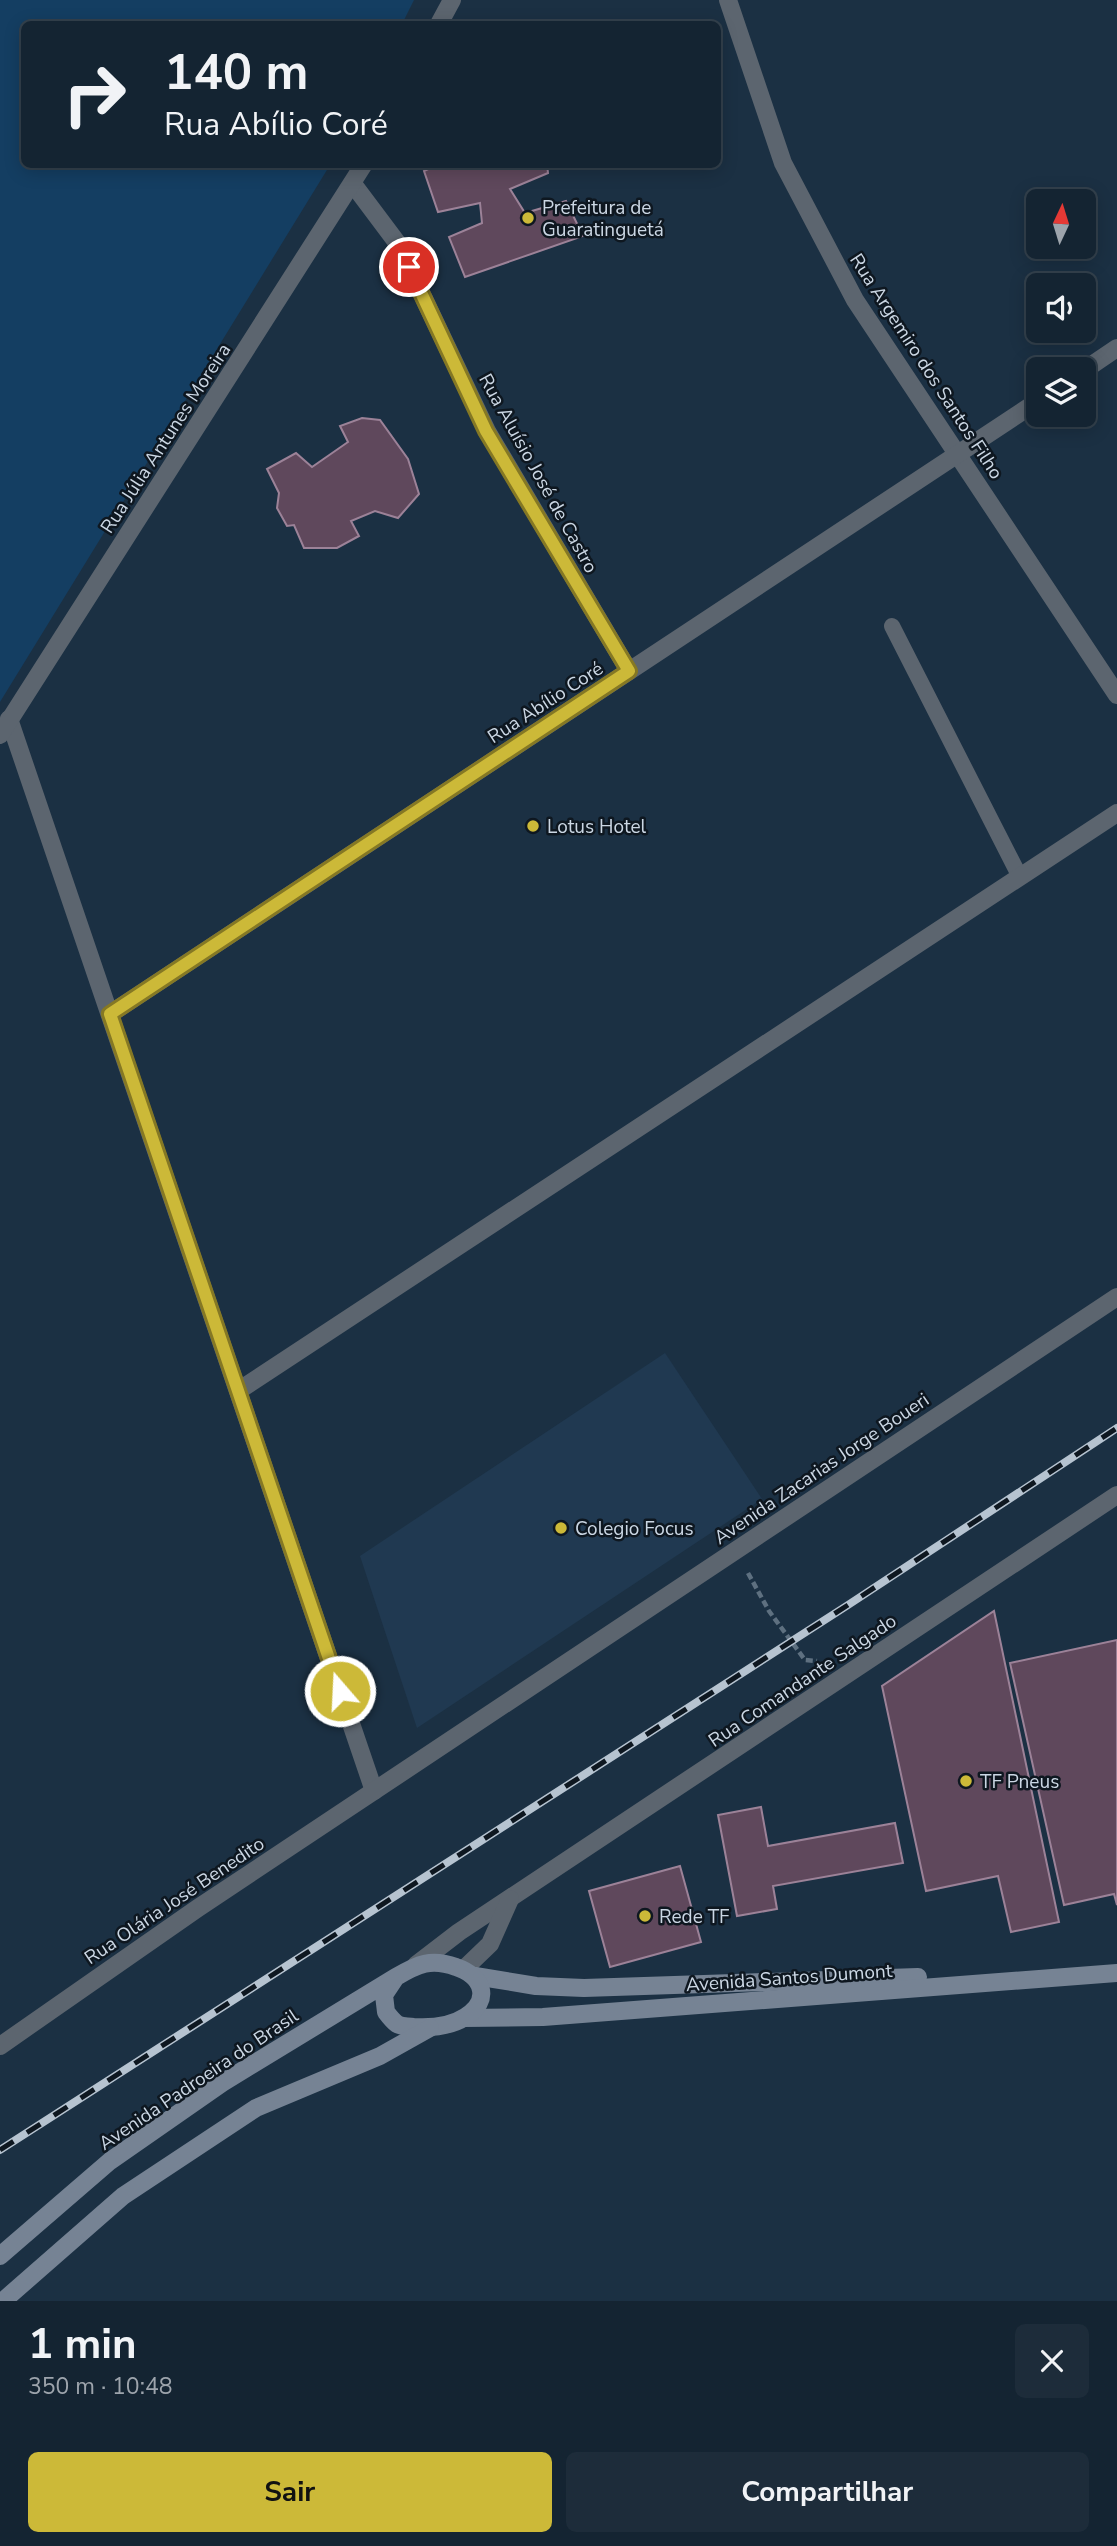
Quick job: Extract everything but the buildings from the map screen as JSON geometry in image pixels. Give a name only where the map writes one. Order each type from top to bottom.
[{"type":"main road","points":[[3,2301],[124,2196],[256,2108],[380,2056],[430,2028],[464,2018],[477,2008],[481,1997],[481,1986],[470,1973],[440,1961],[416,1965],[396,1977],[384,1995],[386,2012],[399,2026],[430,2028]]},
{"type":"main road","name":"Avenida Santos Dumont","points":[[470,1973],[536,1986],[584,1987],[1117,1971]]},
{"type":"main road","name":"Avenida Santos Dumont","points":[[464,2018],[543,2017],[1117,1971]]},
{"type":"main road","name":"Avenida Padroeira do Brasil","points":[[0,2256],[110,2161],[222,2083],[396,1977]]},
{"type":"street","points":[[441,21],[452,0]]},
{"type":"street","name":"Rua Argemiro dos Santos Filho","points":[[728,0],[783,163],[855,300],[1117,695]]},
{"type":"street","name":"Rua Júlia Antunes Moreira","points":[[5,727],[362,168]]},
{"type":"street","name":"Rua Aluísio José de Castro","points":[[353,184],[398,244],[486,431],[629,671]]},
{"type":"street","points":[[1096,362],[1117,348]]},
{"type":"street","name":"Rua Abílio Coré","points":[[110,1014],[1026,409]]},
{"type":"street","points":[[5,727],[110,1014],[374,1791]]},
{"type":"street","points":[[238,1391],[1117,813]]},
{"type":"street","name":"Avenida Zacarias Jorge Boueri","points":[[374,1791],[1117,1297]]},
{"type":"street","name":"Rua Comandante Salgado","points":[[416,1965],[459,1932],[1117,1494]]},
{"type":"street","name":"Rua Olária José Benedito","points":[[0,2046],[198,1908],[374,1791]]},
{"type":"street","points":[[470,1973],[490,1944],[510,1899]]},
{"type":"lane","points":[[892,626],[1020,875]]},
{"type":"path","points":[[735,1551],[769,1611],[804,1660],[864,1663]]},
{"type":"shaded area","points":[[0,0],[414,0],[404,21],[21,21],[21,168],[328,168],[0,702]]},
{"type":"shaded area","name":"Colegio Focus","points":[[665,1353],[762,1499],[417,1728],[360,1556]]},
{"type":"railway","points":[[0,2150],[848,1605],[1117,1428]]},
{"type":"place","name":"Prefeitura de Guaratinguetá","points":[[528,218]]},
{"type":"place","name":"Lotus Hotel","points":[[533,826]]},
{"type":"place","name":"Colegio Focus","points":[[561,1528]]},
{"type":"place","name":"TF Pneus","points":[[966,1781]]},
{"type":"place","name":"Rede TF","points":[[645,1916]]},
{"type":"route","points":[[340,1691],[110,1014],[629,671],[486,431],[409,267]]}]
